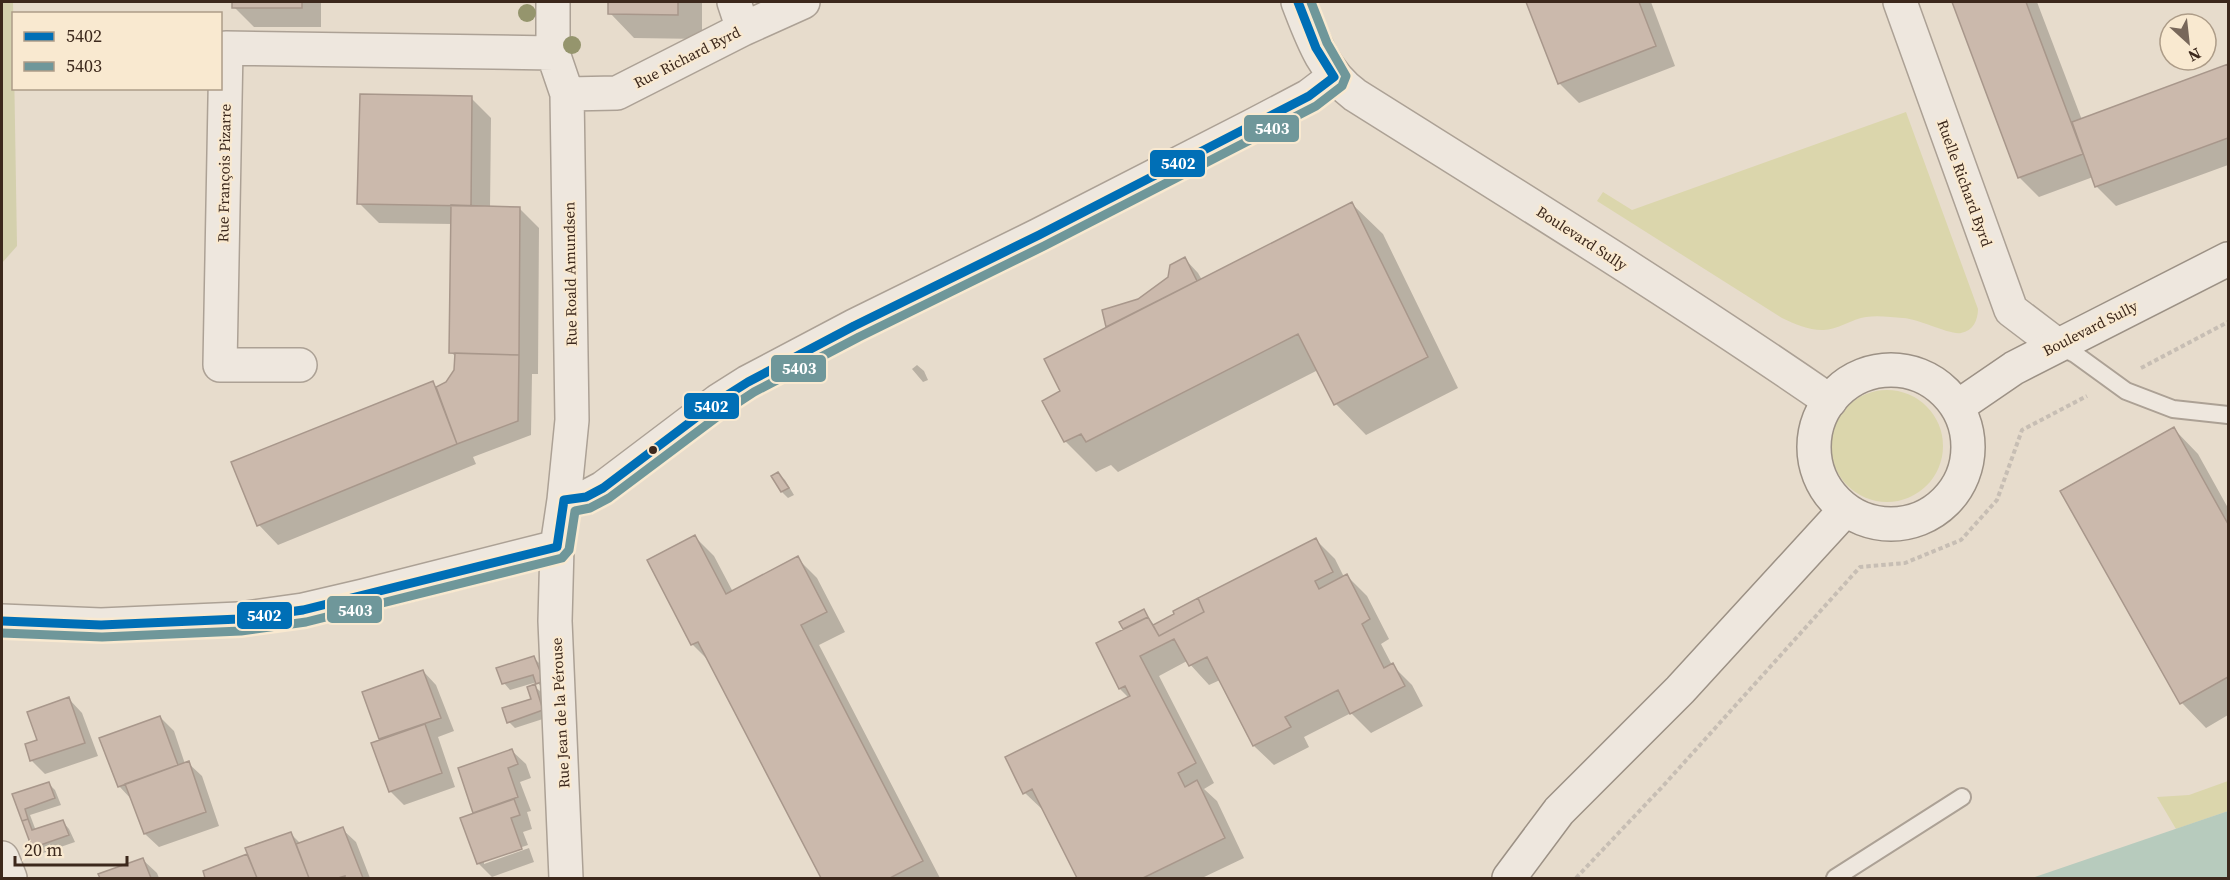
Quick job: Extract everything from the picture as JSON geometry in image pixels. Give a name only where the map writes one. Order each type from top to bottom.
[{"type":"street","name":"Rue Roald Amundsen","points":[[553,2],[553,53],[567,94],[572,420],[557,547]]},
{"type":"street","name":"Rue Richard Byrd","points":[[567,94],[617,93],[739,15],[803,2]]},
{"type":"street","name":"Boulevard Sully","points":[[1298,2],[1316,48],[1334,77],[1354,95],[1569,229],[1830,401]]},
{"type":"street","name":"Ruelle Richard Byrd","points":[[1900,2],[2011,310],[2056,345]]},
{"type":"street","name":"Rue François Pizarre","points":[[300,365],[220,365],[226,48],[553,53]]},
{"type":"street","points":[[564,500],[586,497],[603,488],[718,401],[748,382],[854,326],[1039,235],[1263,120],[1309,96],[1334,77]]},
{"type":"street","name":"Boulevard Sully","points":[[1957,406],[2014,368],[2056,345],[2229,259]]},
{"type":"street","points":[[1895,370],[1919,375],[1941,388],[1957,406],[1967,431],[1968,458],[1960,483],[1944,504],[1921,519],[1895,525],[1869,522],[1845,510],[1828,492],[1817,470],[1814,446],[1818,423],[1830,401],[1848,383],[1870,373],[1895,370]]},
{"type":"street","points":[[1509,879],[1559,810],[1680,690],[1845,510]]},
{"type":"street","points":[[2,621],[101,625],[239,619],[303,610],[363,597],[557,547]]},
{"type":"street","name":"Rue Jean de la Pérouse","points":[[557,547],[555,621],[567,879]]},
{"type":"street","points":[[2,858],[10,879]]},
{"type":"lane","points":[[2056,345],[2075,354],[2126,391],[2173,409],[2229,415]]},
{"type":"lane","points":[[1835,879],[1962,797]]},
{"type":"path","points":[[1576,879],[1664,786],[1860,567],[1905,564],[1960,540],[1997,500],[2022,430],[2229,322]]},
{"type":"shaded area","points":[[2,2],[13,2],[12,90],[14,90],[17,246],[2,263]]},
{"type":"shaded area","points":[[1906,112],[1978,309],[1974,324],[1965,332],[1956,333],[1910,319],[1880,316],[1861,318],[1827,330],[1802,326],[1782,318],[1597,201],[1603,192],[1632,210]]},
{"type":"shaded area","points":[[1887,390],[1908,395],[1926,407],[1938,425],[1943,446],[1938,467],[1926,485],[1908,497],[1887,502],[1866,497],[1848,485],[1836,467],[1831,446],[1836,425],[1848,407],[1866,395]]},
{"type":"shaded area","points":[[2228,781],[2228,811],[2176,829],[2157,797],[2189,795]]},
{"type":"shaded area","points":[[2228,811],[2228,878],[2032,878]]},
{"type":"building","points":[[232,2],[302,2],[302,8],[232,8]]},
{"type":"building","points":[[608,2],[678,2],[678,15],[608,14]]},
{"type":"building","points":[[1526,2],[1639,2],[1656,46],[1558,84]]},
{"type":"building","points":[[1952,2],[2026,2],[2083,154],[2018,178]]},
{"type":"building","points":[[2228,64],[2228,138],[2095,187],[2072,122],[2206,72],[2218,72],[2218,68]]},
{"type":"building","points":[[360,94],[472,96],[471,206],[357,204]]},
{"type":"building","points":[[1352,202],[1428,357],[1334,405],[1298,334],[1086,442],[1081,434],[1064,442],[1042,401],[1060,391],[1044,359]]},
{"type":"building","points":[[451,205],[520,207],[519,355],[449,353]]},
{"type":"building","points":[[1185,257],[1197,281],[1106,327],[1102,310],[1138,299],[1168,277],[1170,265]]},
{"type":"building","points":[[455,353],[519,355],[518,421],[457,444],[436,387],[446,382],[454,370]]},
{"type":"building","points":[[433,381],[457,444],[257,526],[231,462]]},
{"type":"building","points":[[2174,427],[2228,524],[2228,677],[2180,704],[2060,491]]},
{"type":"building","points":[[778,472],[789,488],[781,492],[771,476]]},
{"type":"building","points":[[695,535],[726,594],[798,556],[827,612],[801,625],[923,861],[890,878],[821,878],[698,642],[691,645],[647,560]]},
{"type":"building","points":[[1316,538],[1333,572],[1315,581],[1319,589],[1347,574],[1370,619],[1362,624],[1384,668],[1393,663],[1405,686],[1350,714],[1338,690],[1285,717],[1291,727],[1253,746],[1207,657],[1189,666],[1174,639],[1140,656],[1196,763],[1178,773],[1185,787],[1197,780],[1225,838],[1143,878],[1077,878],[1032,789],[1023,794],[1005,757],[1130,696],[1125,686],[1119,689],[1096,643],[1148,617],[1159,636],[1204,612],[1198,598]]},
{"type":"building","points":[[1198,598],[1204,612],[1159,636],[1153,625]]},
{"type":"building","points":[[1144,609],[1148,617],[1123,629],[1119,622]]},
{"type":"building","points":[[534,656],[544,681],[536,684],[533,675],[502,684],[496,668]]},
{"type":"building","points":[[423,670],[441,718],[379,739],[362,692]]},
{"type":"building","points":[[535,684],[543,710],[507,723],[502,708],[531,699],[527,687]]},
{"type":"building","points":[[69,697],[85,743],[30,761],[25,744],[37,740],[27,712]]},
{"type":"building","points":[[160,716],[178,765],[118,787],[99,738]]},
{"type":"building","points":[[425,724],[442,773],[389,792],[371,743]]},
{"type":"building","points":[[512,749],[518,764],[508,768],[518,797],[473,813],[458,768]]},
{"type":"building","points":[[189,761],[206,812],[144,834],[125,784]]},
{"type":"building","points":[[49,782],[55,798],[25,809],[28,819],[22,821],[12,794]]},
{"type":"building","points":[[514,799],[520,815],[511,818],[522,849],[477,864],[460,818]]},
{"type":"building","points":[[28,819],[32,830],[63,820],[69,835],[32,848],[22,821]]},
{"type":"building","points":[[343,827],[363,878],[345,878],[345,876],[309,878],[296,844]]},
{"type":"building","points":[[291,832],[309,878],[257,878],[245,848]]},
{"type":"building","points":[[247,854],[257,878],[205,878],[203,871]]},
{"type":"building","points":[[143,858],[151,878],[100,878],[98,874]]},
{"type":"transit line","name":"5402","points":[[2,621],[101,625],[239,619],[303,610],[557,547],[564,500],[586,497],[603,488],[718,401],[748,382],[1309,96],[1334,77],[1316,48],[1298,2]]},
{"type":"transit line","name":"5403","points":[[2,633],[102,637],[241,631],[306,622],[562,558],[569,550],[575,511],[590,508],[609,498],[754,392],[1316,106],[1342,86],[1346,76],[1327,43],[1311,2]]}]
